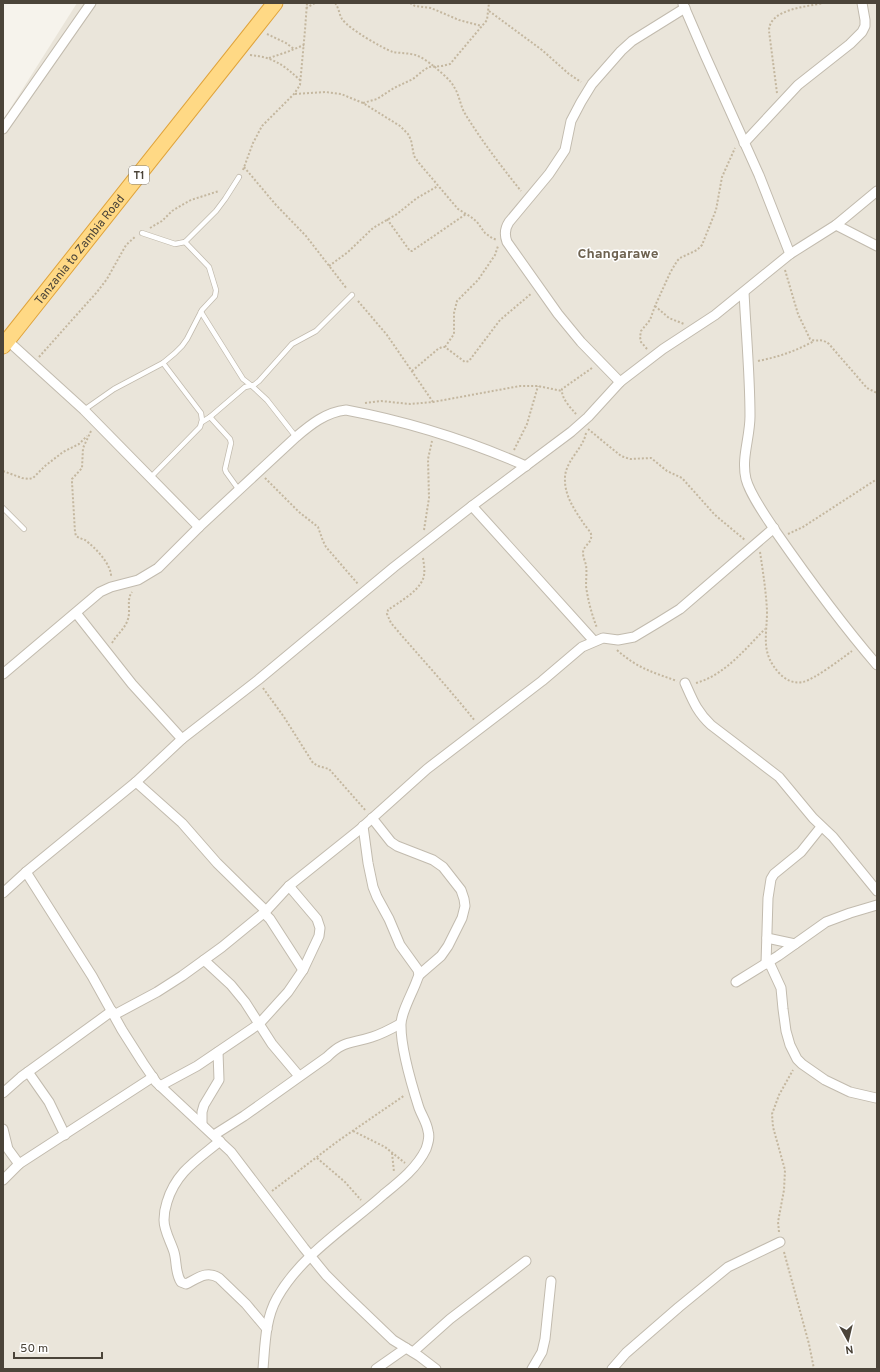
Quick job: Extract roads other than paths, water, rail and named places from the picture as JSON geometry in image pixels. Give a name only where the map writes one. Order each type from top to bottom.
[{"type":"highway","name":"Tanzania to Zambia Road","points":[[5,343],[275,3]]},
{"type":"street","points":[[3,129],[91,3]]},
{"type":"street","points":[[743,141],[798,85],[850,44],[862,32],[866,20],[862,3]]},
{"type":"street","points":[[620,382],[581,342],[558,314],[507,242],[505,237],[506,229],[509,222],[550,174],[565,150],[571,121],[592,84],[621,51],[632,41],[684,5],[759,175],[787,258]]},
{"type":"street","points":[[3,893],[26,872],[136,782],[182,739],[258,680],[421,546],[582,422],[620,382],[654,356],[715,315],[787,258],[836,225],[877,191]]},
{"type":"street","points":[[836,225],[877,246]]},
{"type":"street","points":[[744,292],[750,418],[744,459],[747,482],[752,493],[780,538],[828,605],[877,665]]},
{"type":"street","points":[[5,343],[33,364],[84,410],[199,527]]},
{"type":"street","points":[[3,674],[100,592],[110,587],[138,580],[158,568],[199,527],[296,437],[325,417],[340,411],[346,410],[431,430],[481,446],[526,466]]},
{"type":"street","points":[[472,506],[599,640]]},
{"type":"street","points":[[3,1093],[28,1072],[113,1013],[157,992],[222,947],[265,912],[288,886],[363,826],[427,769],[542,681],[582,647],[599,640],[618,640],[634,637],[659,622],[680,608],[774,528]]},
{"type":"street","points":[[76,613],[132,684],[182,739]]},
{"type":"street","points":[[685,684],[701,716],[779,777],[821,827],[833,837],[877,892]]},
{"type":"street","points":[[136,782],[182,823],[217,863],[265,912],[303,970]]},
{"type":"street","points":[[264,1369],[267,1329],[270,1314],[277,1298],[310,1255],[396,1185],[411,1169],[425,1150],[429,1140],[428,1131],[419,1109],[405,1057],[400,1024],[419,975],[441,956],[448,946],[462,918],[465,906],[464,899],[461,890],[443,867],[433,860],[397,846],[391,842],[372,818]]},
{"type":"street","points":[[363,826],[368,864],[373,887],[400,945],[417,967],[419,975]]},
{"type":"street","points":[[821,827],[801,852],[774,874],[771,880],[768,898],[768,963],[781,988],[786,1031],[790,1045],[798,1060],[824,1080],[848,1091],[877,1099],[877,1089]]},
{"type":"street","points":[[26,872],[92,976],[153,1078],[231,1152],[326,1275],[394,1340],[436,1369]]},
{"type":"street","points":[[160,1086],[197,1066],[259,1024],[288,992],[303,970],[319,936],[320,928],[317,919],[288,886]]},
{"type":"street","points":[[736,982],[768,963],[826,922],[877,905]]},
{"type":"street","points":[[767,938],[795,944]]},
{"type":"street","points":[[204,960],[231,985],[245,1002],[272,1044],[299,1076]]},
{"type":"street","points":[[267,1329],[246,1304],[214,1275],[204,1274],[186,1284],[181,1282],[178,1276],[175,1257],[165,1228],[164,1220],[165,1208],[174,1184],[184,1170],[217,1138],[244,1116],[299,1076],[346,1043],[379,1035],[400,1024]]},
{"type":"street","points":[[202,1124],[202,1112],[204,1105],[220,1080],[218,1052]]},
{"type":"street","points":[[28,1072],[49,1102],[65,1135]]},
{"type":"street","points":[[3,1180],[19,1164],[153,1078]]},
{"type":"street","points":[[3,1129],[8,1149],[19,1164]]},
{"type":"street","points":[[612,1369],[638,1343],[728,1266],[780,1242]]},
{"type":"street","points":[[376,1369],[409,1350],[526,1261]]},
{"type":"street","points":[[532,1369],[542,1352],[545,1339],[552,1281]]},
{"type":"lane","points":[[142,233],[175,244],[185,242],[216,211],[239,177]]},
{"type":"lane","points":[[84,410],[114,389],[163,363],[182,346],[201,312],[215,296],[216,290],[208,264],[185,242]]},
{"type":"lane","points":[[202,422],[245,387],[252,386],[263,377],[292,344],[316,330],[352,295]]},
{"type":"lane","points":[[201,312],[243,379],[266,400],[296,437]]},
{"type":"lane","points":[[150,478],[200,427],[202,422],[201,413],[163,363]]},
{"type":"lane","points":[[210,417],[230,439],[225,469],[239,490]]},
{"type":"lane","points":[[3,508],[24,529]]},
{"type":"district","name":"Changarawe","points":[[618,253]]}]
